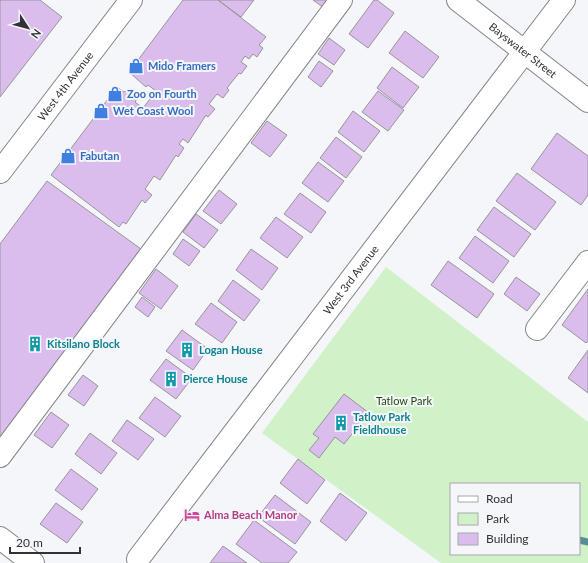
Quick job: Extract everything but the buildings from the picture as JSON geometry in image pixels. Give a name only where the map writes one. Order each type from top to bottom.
[{"type":"street","name":"West 4th Avenue","points":[[0,172],[131,0]]},
{"type":"street","points":[[0,456],[341,0]]},
{"type":"street","name":"Bayswater Street","points":[[458,0],[588,101]]},
{"type":"street","name":"West 3rd Avenue","points":[[138,559],[564,0]]},
{"type":"street","points":[[537,328],[588,262]]},
{"type":"street","points":[[0,538],[33,563]]},
{"type":"green space","name":"Tatlow Park","points":[[386,267],[588,422],[588,563],[441,563],[262,433]]},
{"type":"waterway","points":[[580,540],[588,542]]},
{"type":"place","name":"Mido Framers","points":[[136,66]]},
{"type":"place","name":"Zoo on Fourth","points":[[115,94]]},
{"type":"place","name":"Wet Coast Wool","points":[[101,111]]},
{"type":"place","name":"Fabutan","points":[[68,156]]},
{"type":"place","name":"Kitsilano Block","points":[[35,344]]},
{"type":"place","name":"Logan House","points":[[187,350]]},
{"type":"place","name":"Pierce House","points":[[171,379]]},
{"type":"place","name":"Tatlow Park Fieldhouse","points":[[341,423]]},
{"type":"place","name":"Alma Beach Manor","points":[[192,515]]}]
